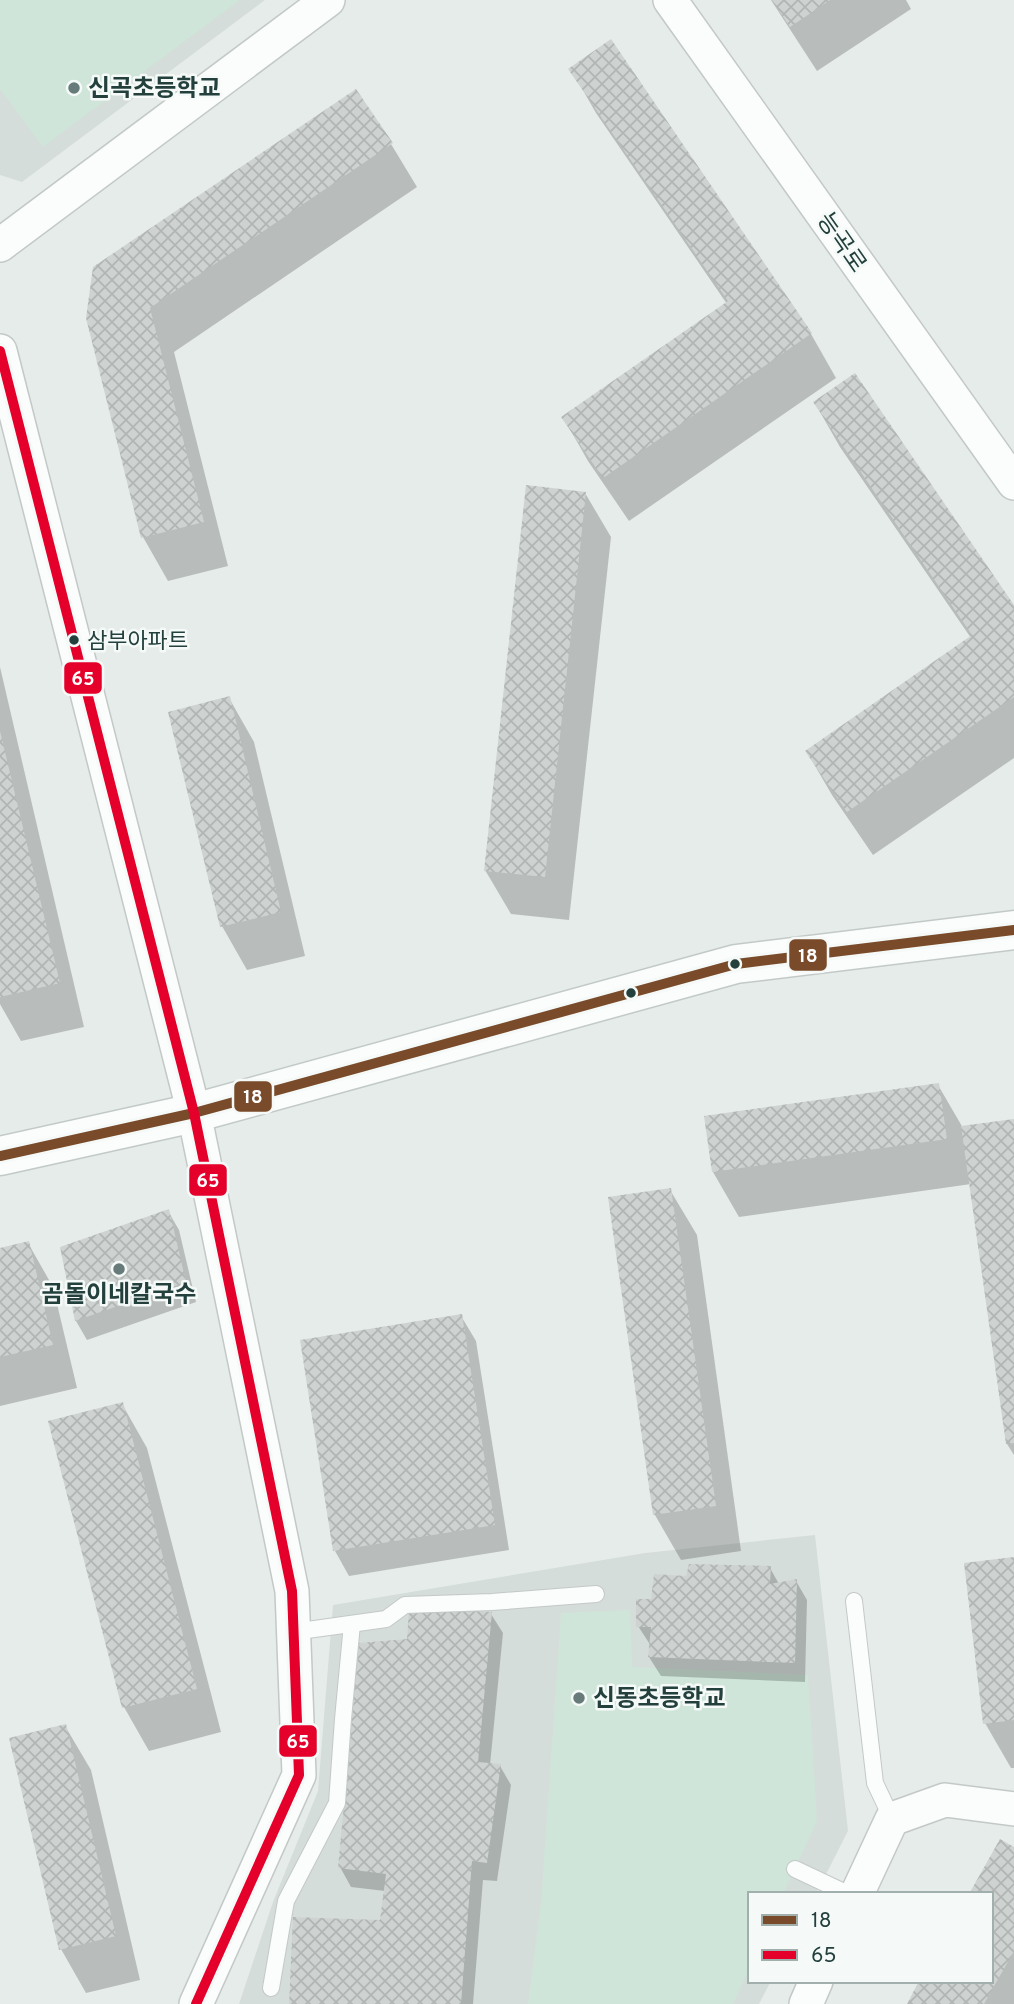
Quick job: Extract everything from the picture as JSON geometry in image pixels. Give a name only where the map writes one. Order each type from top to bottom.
[{"type":"street","points":[[0,245],[328,0]]},
{"type":"street","name":"능곡로","points":[[670,0],[1014,484]]},
{"type":"street","points":[[0,351],[194,1113],[292,1591],[299,1775],[196,2004]]},
{"type":"street","points":[[0,1156],[194,1113],[736,964],[1011,932]]},
{"type":"street","points":[[858,1892],[892,1819],[945,1800],[1014,1809]]},
{"type":"street","points":[[806,2004],[815,1983]]},
{"type":"lane","points":[[293,1632],[386,1619],[405,1605],[596,1594]]},
{"type":"lane","points":[[854,1601],[875,1783],[892,1819]]},
{"type":"lane","points":[[271,1988],[286,1901],[337,1803],[352,1624]]},
{"type":"lane","points":[[795,1869],[844,1892]]},
{"type":"shaded area","name":"신곡초등학교","points":[[0,0],[265,0],[22,182],[0,175]]},
{"type":"shaded area","name":"신동초등학교","points":[[815,1535],[848,1831],[817,1892],[748,1892],[748,1983],[770,1983],[759,2004],[239,2004],[273,1902],[318,1791],[333,1605],[645,1553]]},
{"type":"green space","name":"신곡초등학교","points":[[0,0],[240,0],[43,147],[0,89]]},
{"type":"green space","points":[[630,1610],[632,1667],[808,1675],[817,1821],[784,1892],[748,1892],[748,1971],[733,2004],[528,2004],[541,1903],[561,1613]]},
{"type":"building","points":[[772,0],[830,0],[790,27]]},
{"type":"building","points":[[611,39],[812,333],[603,478],[561,417],[728,301],[568,69]]},
{"type":"building","points":[[356,89],[393,143],[150,308],[204,522],[141,538],[86,318],[93,267]]},
{"type":"building","points":[[855,373],[1014,605],[1014,697],[847,812],[805,751],[972,635],[813,402]]},
{"type":"building","points":[[526,485],[586,492],[545,877],[484,871]]},
{"type":"building","points":[[230,696],[281,912],[220,927],[168,712]]},
{"type":"building","points":[[0,731],[60,983],[0,997]]},
{"type":"building","points":[[939,1083],[947,1139],[712,1172],[704,1116]]},
{"type":"building","points":[[1014,1119],[1014,1443],[1006,1444],[961,1126]]},
{"type":"building","points":[[671,1188],[716,1506],[653,1515],[608,1197]]},
{"type":"building","points":[[169,1209],[186,1282],[75,1321],[60,1247]]},
{"type":"building","points":[[29,1241],[53,1345],[0,1357],[0,1248]]},
{"type":"building","points":[[462,1314],[495,1525],[333,1551],[300,1340]]},
{"type":"building","points":[[123,1402],[197,1689],[122,1708],[48,1421]]},
{"type":"building","points":[[1014,1557],[1014,1720],[983,1724],[964,1563]]},
{"type":"building","points":[[689,1564],[771,1566],[770,1584],[797,1579],[795,1663],[648,1657],[651,1627],[636,1627],[636,1599],[651,1599],[654,1574],[686,1576]]},
{"type":"building","points":[[409,1607],[492,1612],[478,1762],[501,1764],[487,1863],[472,1861],[461,2004],[289,2004],[293,1917],[380,1920],[386,1874],[338,1868],[359,1643],[407,1639]]},
{"type":"building","points":[[66,1724],[116,1936],[59,1950],[9,1738]]},
{"type":"building","points":[[1000,1839],[1014,1847],[1014,1951],[984,2004],[907,2004],[918,1983],[993,1983],[993,1892],[970,1892]]},
{"type":"transit line","name":"65","points":[[0,351],[194,1113],[292,1591],[299,1775],[196,2004]]},
{"type":"transit line","name":"18","points":[[0,1156],[194,1113],[736,964],[1014,930]]},
{"type":"place","name":"신곡초등학교","points":[[74,88]]},
{"type":"place","name":"삼부아파트","points":[[74,640]]},
{"type":"place","name":"곰돌이네칼국수","points":[[119,1269]]},
{"type":"place","name":"신동초등학교","points":[[579,1698]]}]
